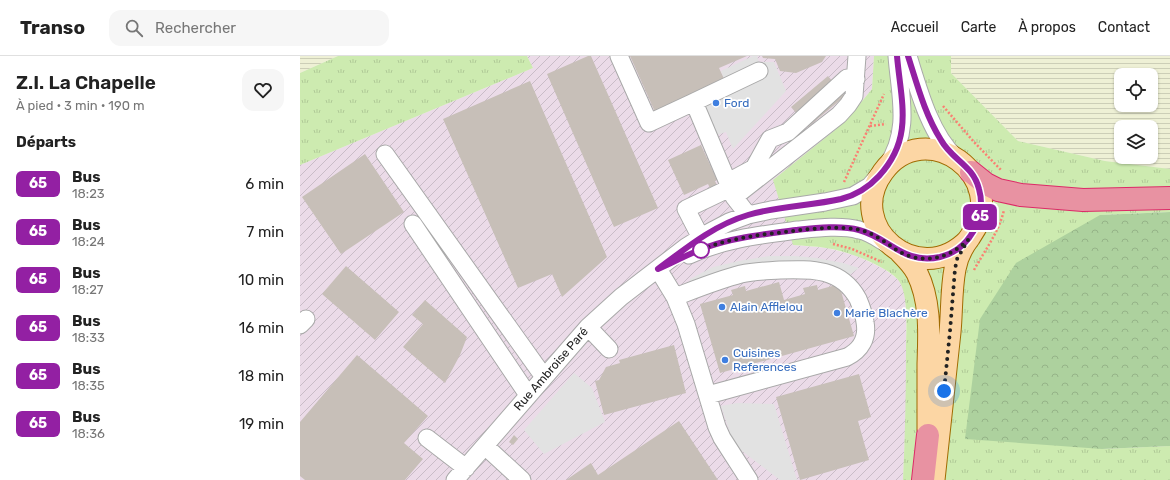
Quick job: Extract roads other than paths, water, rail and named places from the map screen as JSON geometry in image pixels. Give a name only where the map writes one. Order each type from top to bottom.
[{"type":"highway","points":[[964,165],[986,184],[998,190],[1021,195],[1083,200],[1170,198]]},
{"type":"highway","points":[[923,480],[928,435]]},
{"type":"main road","points":[[924,149],[939,151],[951,155],[964,165],[980,190],[981,210],[975,229],[959,255],[955,269],[950,331],[933,480],[928,435],[929,331],[922,284],[911,263],[887,241],[880,231],[875,220],[872,204],[875,187],[885,169],[904,154],[924,149]]},
{"type":"main road","points":[[896,249],[915,258],[932,258],[940,257],[952,252],[968,240]]},
{"type":"street","points":[[619,56],[649,123],[759,71]]},
{"type":"street","points":[[701,238],[686,209],[730,189],[839,115],[854,96],[857,56]]},
{"type":"street","name":"Rue Ambroise Paré","points":[[460,474],[588,327],[621,297],[686,247],[729,222],[748,215],[853,196],[870,186],[885,169],[899,144],[903,121],[897,56]]},
{"type":"street","points":[[908,56],[934,128],[948,150],[964,165]]},
{"type":"street","points":[[730,189],[754,168],[770,140],[788,132],[847,78],[856,80]]},
{"type":"street","points":[[694,102],[730,189],[748,215]]},
{"type":"street","points":[[385,154],[544,377]]},
{"type":"street","points":[[413,224],[528,395]]},
{"type":"street","name":"Rue Ambroise Paré","points":[[658,269],[708,247],[731,240],[816,228],[857,229],[867,232],[896,249]]},
{"type":"street","points":[[658,269],[674,297],[686,324],[717,427],[722,438],[748,480]]},
{"type":"street","points":[[674,297],[726,278],[743,274],[796,270],[821,272],[832,275],[850,286],[861,306],[866,322],[866,332],[864,341],[855,353],[847,357],[708,395]]},
{"type":"street","points":[[588,327],[609,349]]},
{"type":"street","points":[[427,438],[460,474]]},
{"type":"street","points":[[485,446],[522,480]]},
{"type":"place","name":"Ford","points":[[716,103]]},
{"type":"place","name":"Alain Afflelou","points":[[722,307]]},
{"type":"place","name":"Marie Blachère","points":[[837,313]]},
{"type":"place","name":"Cuisines References","points":[[725,360]]}]
